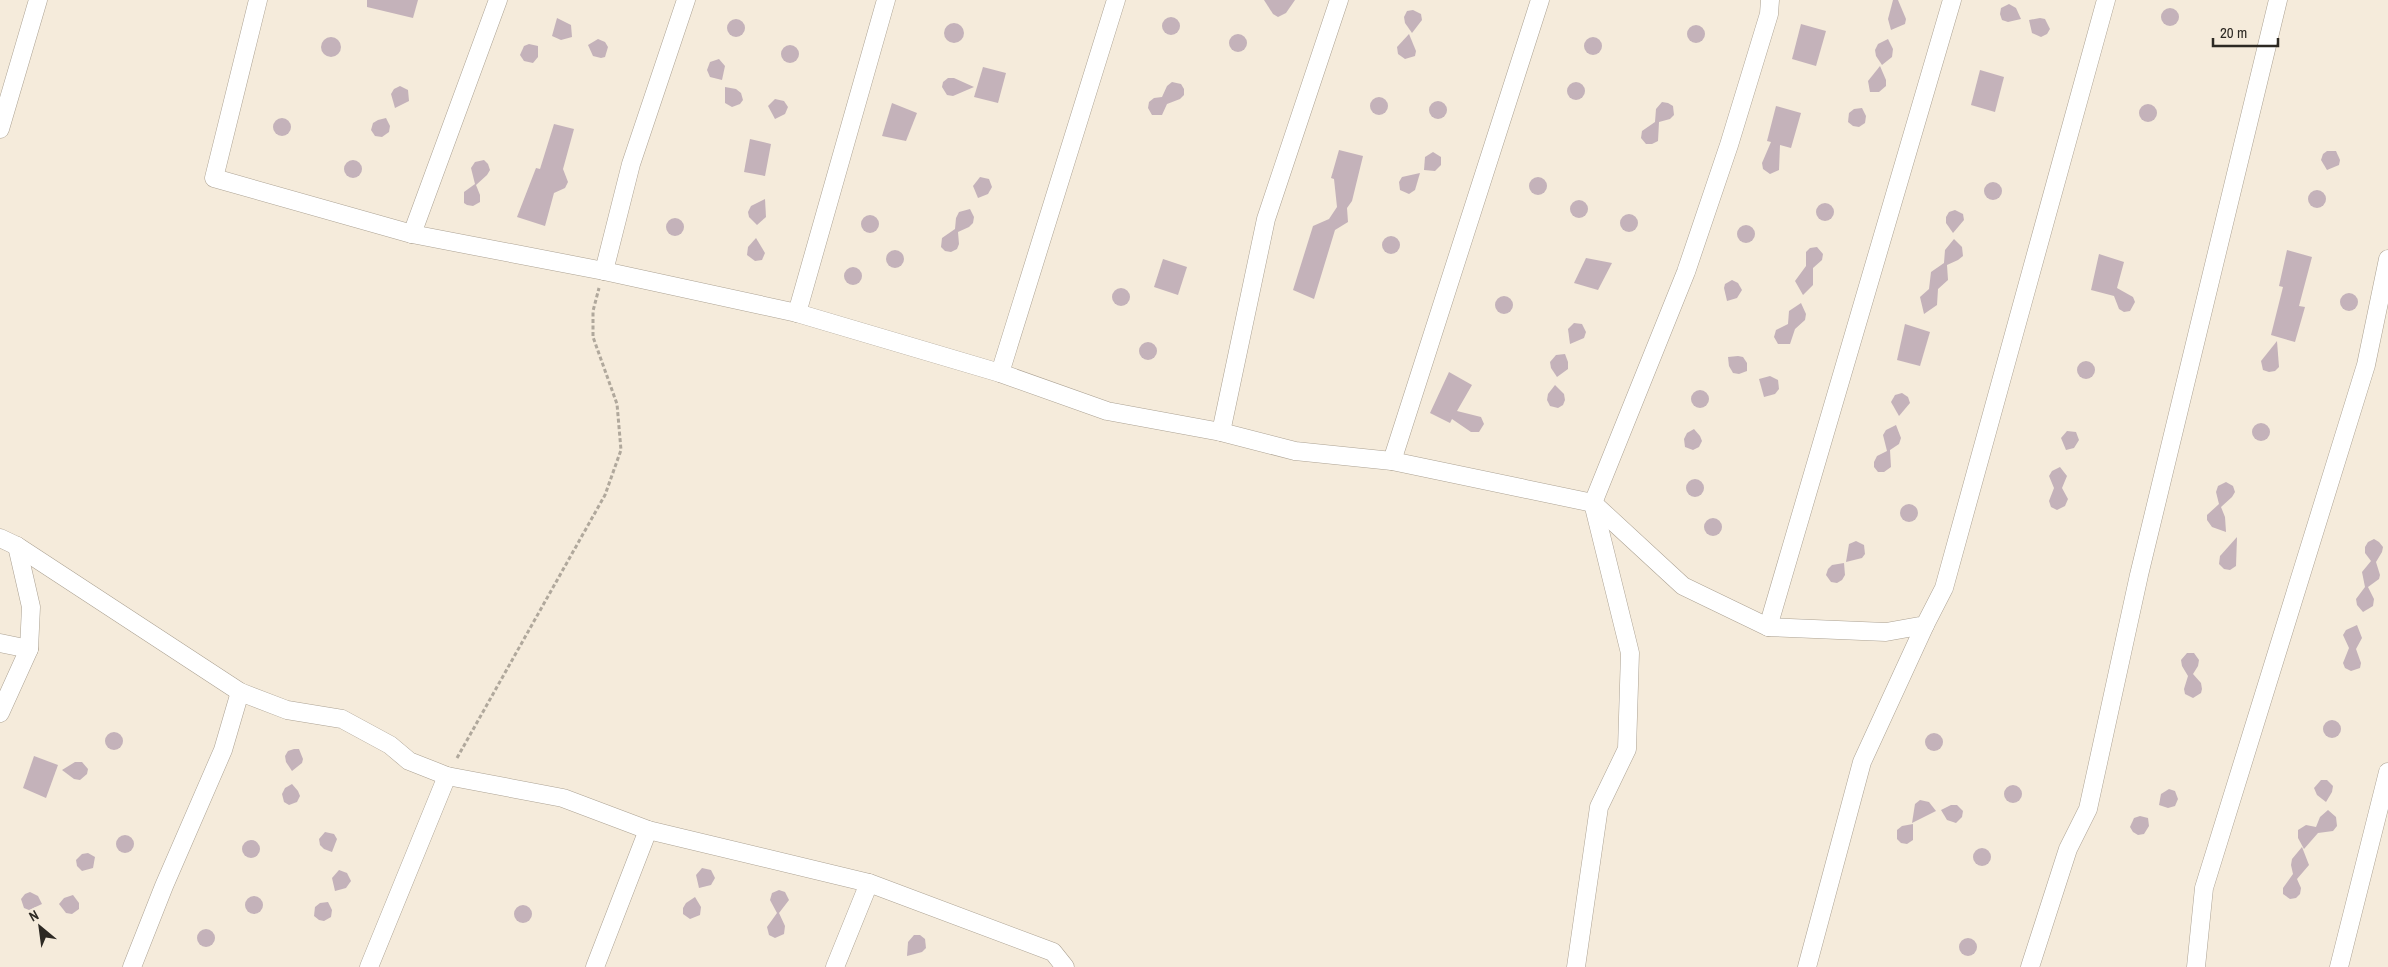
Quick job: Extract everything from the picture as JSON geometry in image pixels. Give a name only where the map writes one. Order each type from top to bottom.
[{"type":"street","points":[[0,129],[38,0]]},
{"type":"street","points":[[258,0],[214,178],[412,234],[604,271],[797,313],[1000,373],[1107,411],[1220,432],[1295,451],[1392,461],[1593,503],[1682,586],[1768,627],[1886,632],[1926,624]]},
{"type":"street","points":[[412,234],[498,0]]},
{"type":"street","points":[[604,271],[631,164],[686,0]]},
{"type":"street","points":[[797,313],[886,0]]},
{"type":"street","points":[[1000,373],[1116,0]]},
{"type":"street","points":[[1220,432],[1266,219],[1339,0]]},
{"type":"street","points":[[1392,461],[1540,0]]},
{"type":"street","points":[[1576,967],[1599,807],[1627,749],[1630,653],[1593,503],[1686,272],[1729,145],[1769,14],[1770,0]]},
{"type":"street","points":[[1768,627],[1952,0]]},
{"type":"street","points":[[1808,967],[1862,762],[1944,588],[2106,0]]},
{"type":"street","points":[[2030,967],[2068,849],[2088,809],[2139,576],[2278,0]]},
{"type":"street","points":[[2196,967],[2204,888],[2366,365],[2388,259]]},
{"type":"street","points":[[0,538],[17,546],[240,692],[287,710],[342,719],[390,745],[409,761],[447,776],[563,798],[648,830],[869,883],[1053,952],[1064,967]]},
{"type":"street","points":[[0,713],[29,649],[31,607],[17,546]]},
{"type":"street","points":[[0,643],[29,649]]},
{"type":"street","points":[[132,967],[164,886],[223,750],[240,692]]},
{"type":"street","points":[[2339,967],[2388,772]]},
{"type":"street","points":[[369,967],[447,776]]},
{"type":"street","points":[[594,967],[648,830]]},
{"type":"street","points":[[835,967],[869,883]]},
{"type":"path","points":[[447,776],[605,495],[622,450],[617,404],[593,337],[593,311],[604,271]]},
{"type":"building","points":[[367,0],[418,0],[413,18],[367,7]]},
{"type":"building","points":[[1264,0],[1295,0],[1286,13],[1278,17],[1273,14]]},
{"type":"building","points":[[1893,0],[1898,0],[1906,19],[1905,24],[1891,30],[1888,19]]},
{"type":"building","points":[[2009,4],[2016,8],[2021,19],[2008,22],[2002,20],[2001,8]]},
{"type":"building","points":[[2170,8],[2178,13],[2179,17],[2174,25],[2170,26],[2162,21],[2161,17],[2166,9]]},
{"type":"building","points":[[1413,10],[1421,14],[1422,20],[1412,33],[1405,23],[1404,17],[1407,11]]},
{"type":"building","points":[[1171,17],[1179,22],[1180,26],[1175,34],[1171,35],[1163,30],[1162,26],[1167,18]]},
{"type":"building","points":[[557,18],[571,25],[572,37],[561,40],[552,36]]},
{"type":"building","points":[[732,19],[740,19],[745,24],[743,35],[732,37],[727,32],[727,24]]},
{"type":"building","points":[[2045,19],[2050,29],[2047,34],[2041,37],[2032,33],[2029,20]]},
{"type":"building","points":[[954,23],[961,26],[964,33],[961,40],[954,43],[947,40],[944,33],[947,26]]},
{"type":"building","points":[[1801,24],[1826,31],[1816,66],[1792,59]]},
{"type":"building","points":[[1696,25],[1703,27],[1705,34],[1703,41],[1696,43],[1689,41],[1687,34],[1689,27]]},
{"type":"building","points":[[1234,34],[1242,34],[1247,39],[1245,50],[1234,52],[1229,47],[1229,39]]},
{"type":"building","points":[[1409,34],[1416,51],[1415,56],[1405,59],[1398,54],[1397,47]]},
{"type":"building","points":[[331,37],[338,40],[341,47],[338,54],[331,57],[324,54],[321,47],[324,40]]},
{"type":"building","points":[[1593,37],[1601,42],[1602,46],[1597,54],[1593,55],[1585,50],[1584,46],[1589,38]]},
{"type":"building","points":[[598,39],[605,42],[608,47],[605,57],[593,56],[588,45]]},
{"type":"building","points":[[1888,39],[1893,49],[1892,57],[1882,65],[1876,56],[1875,50],[1878,44]]},
{"type":"building","points":[[529,44],[538,46],[538,57],[533,63],[524,61],[520,55],[524,46]]},
{"type":"building","points":[[790,45],[798,50],[799,54],[794,62],[790,63],[782,58],[781,54],[786,46]]},
{"type":"building","points":[[719,59],[725,66],[722,80],[710,77],[707,70],[710,62]]},
{"type":"building","points":[[1880,66],[1886,80],[1886,86],[1879,92],[1870,92],[1868,81]]},
{"type":"building","points":[[983,67],[1006,73],[998,103],[974,97]]},
{"type":"building","points":[[1980,70],[2004,77],[1995,112],[1971,105]]},
{"type":"building","points":[[948,78],[954,78],[974,87],[953,96],[947,95],[942,87],[943,82]]},
{"type":"building","points":[[1172,82],[1181,84],[1184,89],[1184,95],[1180,99],[1167,104],[1162,115],[1152,115],[1148,108],[1149,102],[1154,98],[1162,97],[1167,86]]},
{"type":"building","points":[[1576,82],[1584,87],[1585,91],[1580,99],[1576,100],[1568,95],[1567,91],[1572,83]]},
{"type":"building","points":[[400,86],[408,90],[409,101],[395,108],[391,94],[394,89]]},
{"type":"building","points":[[725,87],[736,89],[741,93],[743,100],[740,104],[732,107],[725,103]]},
{"type":"building","points":[[1375,97],[1383,97],[1388,102],[1386,113],[1375,115],[1370,110],[1370,102]]},
{"type":"building","points":[[775,99],[784,101],[788,107],[785,114],[775,119],[768,106]]},
{"type":"building","points":[[1438,101],[1445,103],[1447,110],[1445,117],[1438,119],[1431,117],[1429,110],[1431,103]]},
{"type":"building","points":[[1662,102],[1673,106],[1674,115],[1670,119],[1659,122],[1658,141],[1646,144],[1641,138],[1642,131],[1655,122],[1656,109]]},
{"type":"building","points":[[892,103],[917,113],[906,141],[882,136]]},
{"type":"building","points":[[2148,104],[2156,109],[2157,113],[2152,121],[2148,122],[2140,117],[2139,113],[2144,105]]},
{"type":"building","points":[[1776,106],[1801,113],[1791,148],[1780,145],[1779,170],[1770,174],[1763,169],[1762,163],[1771,142],[1767,141]]},
{"type":"building","points":[[1862,108],[1866,116],[1865,123],[1859,127],[1853,126],[1848,122],[1849,113],[1854,109]]},
{"type":"building","points":[[282,118],[290,123],[291,127],[286,135],[282,136],[274,131],[273,127],[278,119]]},
{"type":"building","points":[[386,118],[390,126],[389,132],[382,137],[375,136],[371,130],[373,123]]},
{"type":"building","points":[[554,124],[574,129],[563,169],[568,182],[565,188],[554,193],[545,226],[517,217],[536,168],[540,169]]},
{"type":"building","points":[[750,139],[771,144],[765,176],[744,172]]},
{"type":"building","points":[[1339,150],[1363,156],[1352,201],[1347,208],[1348,222],[1335,230],[1314,299],[1293,290],[1313,226],[1329,219],[1337,207],[1334,179],[1331,178]]},
{"type":"building","points":[[2327,151],[2336,151],[2340,160],[2339,165],[2327,170],[2321,160],[2323,154]]},
{"type":"building","points":[[1433,152],[1441,157],[1441,165],[1435,171],[1424,170],[1425,157]]},
{"type":"building","points":[[353,160],[361,165],[362,169],[357,177],[353,178],[345,173],[344,169],[349,161]]},
{"type":"building","points":[[484,160],[490,170],[476,185],[480,195],[480,202],[473,206],[467,205],[464,203],[464,192],[475,184],[471,168],[475,162]]},
{"type":"building","points":[[1420,173],[1415,190],[1409,194],[1400,190],[1399,182],[1402,177]]},
{"type":"building","points":[[980,177],[989,179],[992,187],[988,194],[978,198],[973,186]]},
{"type":"building","points":[[1538,177],[1546,182],[1547,186],[1542,194],[1538,195],[1530,190],[1529,186],[1534,178]]},
{"type":"building","points":[[1993,182],[2000,184],[2002,191],[2000,198],[1993,200],[1986,198],[1984,191],[1986,184]]},
{"type":"building","points":[[2313,190],[2321,190],[2326,195],[2324,206],[2313,208],[2308,203],[2308,195]]},
{"type":"building","points":[[765,199],[766,217],[757,225],[749,217],[748,212],[751,206]]},
{"type":"building","points":[[1575,200],[1583,200],[1588,205],[1586,216],[1575,218],[1570,213],[1570,205]]},
{"type":"building","points":[[1821,203],[1829,203],[1834,208],[1832,219],[1821,221],[1816,216],[1816,208]]},
{"type":"building","points":[[970,209],[974,217],[973,223],[958,232],[959,244],[957,249],[951,252],[945,251],[941,247],[942,238],[955,229],[956,218],[959,212]]},
{"type":"building","points":[[1955,210],[1963,214],[1964,220],[1953,233],[1946,223],[1946,217],[1949,212]]},
{"type":"building","points":[[1629,214],[1637,219],[1638,223],[1633,231],[1629,232],[1621,227],[1620,223],[1625,215]]},
{"type":"building","points":[[866,215],[874,215],[879,220],[877,231],[866,233],[861,228],[861,220]]},
{"type":"building","points":[[675,218],[681,221],[684,227],[681,233],[675,236],[669,233],[666,227],[669,221]]},
{"type":"building","points":[[1746,225],[1754,230],[1755,234],[1750,242],[1746,243],[1738,238],[1737,234],[1742,226]]},
{"type":"building","points":[[1391,236],[1398,238],[1400,245],[1398,252],[1391,254],[1384,252],[1382,245],[1384,238]]},
{"type":"building","points":[[756,238],[765,253],[762,260],[755,261],[747,255],[748,247]]},
{"type":"building","points":[[1954,239],[1962,247],[1963,256],[1947,265],[1948,280],[1938,289],[1937,305],[1924,314],[1920,297],[1929,289],[1931,272],[1944,263],[1945,250]]},
{"type":"building","points":[[1817,247],[1823,254],[1822,260],[1813,268],[1813,285],[1803,295],[1795,281],[1806,266],[1806,252],[1810,248]]},
{"type":"building","points":[[891,250],[899,250],[904,255],[902,266],[891,268],[886,263],[886,255]]},
{"type":"building","points":[[2287,250],[2312,257],[2299,306],[2305,307],[2295,342],[2271,335],[2283,287],[2279,286]]},
{"type":"building","points":[[2099,254],[2124,262],[2117,288],[2133,297],[2135,302],[2130,311],[2124,312],[2119,309],[2114,296],[2091,290]]},
{"type":"building","points":[[1586,258],[1612,263],[1598,290],[1574,283]]},
{"type":"building","points":[[1163,259],[1187,267],[1178,295],[1154,287]]},
{"type":"building","points":[[849,267],[857,267],[862,272],[860,283],[849,285],[844,280],[844,272]]},
{"type":"building","points":[[1732,280],[1738,283],[1742,290],[1737,298],[1727,301],[1724,288],[1725,284]]},
{"type":"building","points":[[1121,288],[1129,293],[1130,297],[1125,305],[1121,306],[1113,301],[1112,297],[1117,289]]},
{"type":"building","points":[[2345,293],[2353,293],[2358,298],[2356,309],[2345,311],[2340,306],[2340,298]]},
{"type":"building","points":[[1504,296],[1510,299],[1513,305],[1510,311],[1504,314],[1498,311],[1495,305],[1498,299]]},
{"type":"building","points":[[1801,303],[1806,314],[1805,320],[1795,329],[1790,344],[1778,344],[1774,337],[1776,330],[1788,324],[1789,311]]},
{"type":"building","points":[[1574,323],[1582,324],[1586,332],[1584,338],[1570,344],[1568,329]]},
{"type":"building","points":[[1905,324],[1930,332],[1920,366],[1897,360]]},
{"type":"building","points":[[2277,341],[2279,367],[2275,371],[2263,370],[2261,361]]},
{"type":"building","points":[[1144,342],[1152,342],[1157,347],[1155,358],[1144,360],[1139,355],[1139,347]]},
{"type":"building","points":[[1565,354],[1568,369],[1557,377],[1551,368],[1550,362],[1556,355]]},
{"type":"building","points":[[1728,357],[1743,357],[1747,363],[1747,371],[1739,374],[1733,373],[1729,366]]},
{"type":"building","points":[[2086,361],[2094,366],[2095,370],[2090,378],[2086,379],[2078,374],[2077,370],[2082,362]]},
{"type":"building","points":[[1449,372],[1472,385],[1457,411],[1481,417],[1484,424],[1479,432],[1471,432],[1452,419],[1450,423],[1430,413]]},
{"type":"building","points":[[1770,376],[1778,380],[1779,389],[1775,394],[1764,397],[1759,379]]},
{"type":"building","points":[[1555,385],[1564,394],[1565,400],[1563,405],[1558,408],[1550,406],[1547,400],[1548,394]]},
{"type":"building","points":[[1696,390],[1704,390],[1709,395],[1707,406],[1696,408],[1691,403],[1691,395]]},
{"type":"building","points":[[1902,393],[1908,397],[1910,403],[1899,416],[1891,402],[1895,395]]},
{"type":"building","points":[[2261,423],[2269,428],[2270,432],[2265,440],[2261,441],[2253,436],[2252,432],[2257,424]]},
{"type":"building","points":[[1896,425],[1901,438],[1899,444],[1890,450],[1891,467],[1884,472],[1878,472],[1874,467],[1874,462],[1877,456],[1887,451],[1883,435],[1886,430]]},
{"type":"building","points":[[1694,429],[1702,441],[1699,447],[1693,450],[1685,447],[1684,439],[1687,433]]},
{"type":"building","points":[[2067,431],[2076,432],[2079,440],[2074,448],[2066,450],[2061,438]]},
{"type":"building","points":[[2060,467],[2067,476],[2062,488],[2068,499],[2065,506],[2057,510],[2051,507],[2049,501],[2054,488],[2049,476],[2052,471]]},
{"type":"building","points":[[1691,479],[1699,479],[1704,484],[1702,495],[1691,497],[1686,492],[1686,484]]},
{"type":"building","points":[[2226,482],[2233,486],[2235,492],[2221,507],[2225,517],[2226,532],[2212,527],[2207,520],[2207,515],[2219,504],[2216,492],[2218,486]]},
{"type":"building","points":[[1909,504],[1916,506],[1918,513],[1916,520],[1909,522],[1902,520],[1900,513],[1902,506]]},
{"type":"building","points":[[1709,518],[1717,518],[1722,523],[1720,534],[1709,536],[1704,531],[1704,523]]},
{"type":"building","points":[[2237,537],[2236,566],[2230,570],[2224,569],[2219,564],[2220,556]]},
{"type":"building","points":[[2374,539],[2383,547],[2376,562],[2380,575],[2379,579],[2368,587],[2374,599],[2373,606],[2363,612],[2357,605],[2356,599],[2365,587],[2362,572],[2371,561],[2365,553],[2365,547],[2368,542]]},
{"type":"building","points":[[1856,541],[1864,545],[1865,554],[1862,558],[1846,562],[1849,544]]},
{"type":"building","points":[[1844,563],[1845,575],[1842,580],[1837,583],[1831,582],[1826,575],[1828,569],[1832,565]]},
{"type":"building","points":[[2357,625],[2362,638],[2356,649],[2361,663],[2360,668],[2351,671],[2345,668],[2343,663],[2349,648],[2343,635],[2346,630]]},
{"type":"building","points":[[2187,653],[2194,653],[2199,660],[2193,674],[2201,683],[2202,689],[2201,693],[2193,698],[2185,694],[2184,689],[2188,676],[2181,660]]},
{"type":"building","points":[[2332,720],[2338,723],[2341,729],[2338,735],[2332,738],[2326,735],[2323,729],[2326,723]]},
{"type":"building","points":[[110,732],[118,732],[123,737],[121,748],[110,750],[105,745],[105,737]]},
{"type":"building","points":[[1934,733],[1942,738],[1943,742],[1938,750],[1934,751],[1926,746],[1925,742],[1930,734]]},
{"type":"building","points":[[299,749],[303,759],[302,763],[292,771],[286,762],[285,756],[288,751]]},
{"type":"building","points":[[34,756],[58,765],[46,798],[23,788]]},
{"type":"building","points":[[75,762],[82,762],[88,769],[87,774],[80,780],[74,779],[62,770]]},
{"type":"building","points":[[2321,780],[2327,780],[2333,786],[2326,802],[2317,795],[2314,788]]},
{"type":"building","points":[[292,784],[300,796],[297,802],[289,805],[284,802],[282,794],[285,788]]},
{"type":"building","points":[[2013,785],[2021,790],[2022,794],[2017,802],[2013,803],[2005,798],[2004,794],[2009,786]]},
{"type":"building","points":[[2169,789],[2175,791],[2178,799],[2175,806],[2168,808],[2159,805],[2161,794]]},
{"type":"building","points":[[1920,800],[1929,802],[1936,811],[1912,823],[1915,804]]},
{"type":"building","points":[[1951,805],[1957,805],[1963,811],[1962,817],[1956,823],[1947,820],[1941,810]]},
{"type":"building","points":[[2328,810],[2336,817],[2337,826],[2333,831],[2318,833],[2304,849],[2298,838],[2298,830],[2306,825],[2316,827],[2320,817]]},
{"type":"building","points":[[2140,816],[2148,818],[2149,826],[2144,834],[2138,835],[2130,827],[2134,818]]},
{"type":"building","points":[[1913,824],[1913,840],[1907,844],[1901,843],[1897,839],[1897,830],[1902,826]]},
{"type":"building","points":[[325,832],[334,834],[337,839],[332,852],[320,845],[319,839]]},
{"type":"building","points":[[121,835],[129,835],[134,840],[132,851],[121,853],[116,848],[116,840]]},
{"type":"building","points":[[251,840],[259,845],[260,849],[255,857],[251,858],[243,853],[242,849],[247,841]]},
{"type":"building","points":[[2302,847],[2309,865],[2297,879],[2301,888],[2300,894],[2296,898],[2290,899],[2283,894],[2283,888],[2293,874],[2292,859]]},
{"type":"building","points":[[1982,848],[1988,851],[1991,857],[1988,863],[1982,866],[1976,863],[1973,857],[1976,851]]},
{"type":"building","points":[[88,853],[95,857],[93,868],[82,871],[77,866],[76,860],[82,854]]},
{"type":"building","points":[[702,868],[711,870],[715,878],[711,885],[699,888],[696,875]]},
{"type":"building","points":[[339,870],[347,873],[351,881],[346,888],[335,891],[332,878]]},
{"type":"building","points":[[779,890],[785,892],[789,900],[779,913],[785,926],[784,934],[775,938],[769,935],[767,927],[777,913],[770,900],[772,893]]},
{"type":"building","points":[[30,892],[38,896],[42,904],[29,910],[24,908],[21,899]]},
{"type":"building","points":[[73,895],[79,903],[79,909],[72,914],[66,913],[59,904],[64,898]]},
{"type":"building","points":[[254,896],[262,901],[263,905],[258,913],[254,914],[246,909],[245,905],[250,897]]},
{"type":"building","points":[[695,897],[701,907],[700,915],[690,919],[683,914],[683,908],[686,903]]},
{"type":"building","points":[[328,902],[332,910],[331,917],[324,921],[319,920],[314,916],[315,907],[320,903]]},
{"type":"building","points":[[523,905],[530,907],[532,914],[530,921],[523,923],[516,921],[514,914],[516,907]]},
{"type":"building","points":[[206,929],[214,934],[215,938],[210,946],[206,947],[198,942],[197,938],[202,930]]},
{"type":"building","points":[[914,935],[920,935],[925,939],[926,948],[922,952],[907,956],[908,942]]},
{"type":"building","points":[[1968,938],[1976,943],[1977,947],[1972,955],[1968,956],[1960,951],[1959,947],[1964,939]]}]
